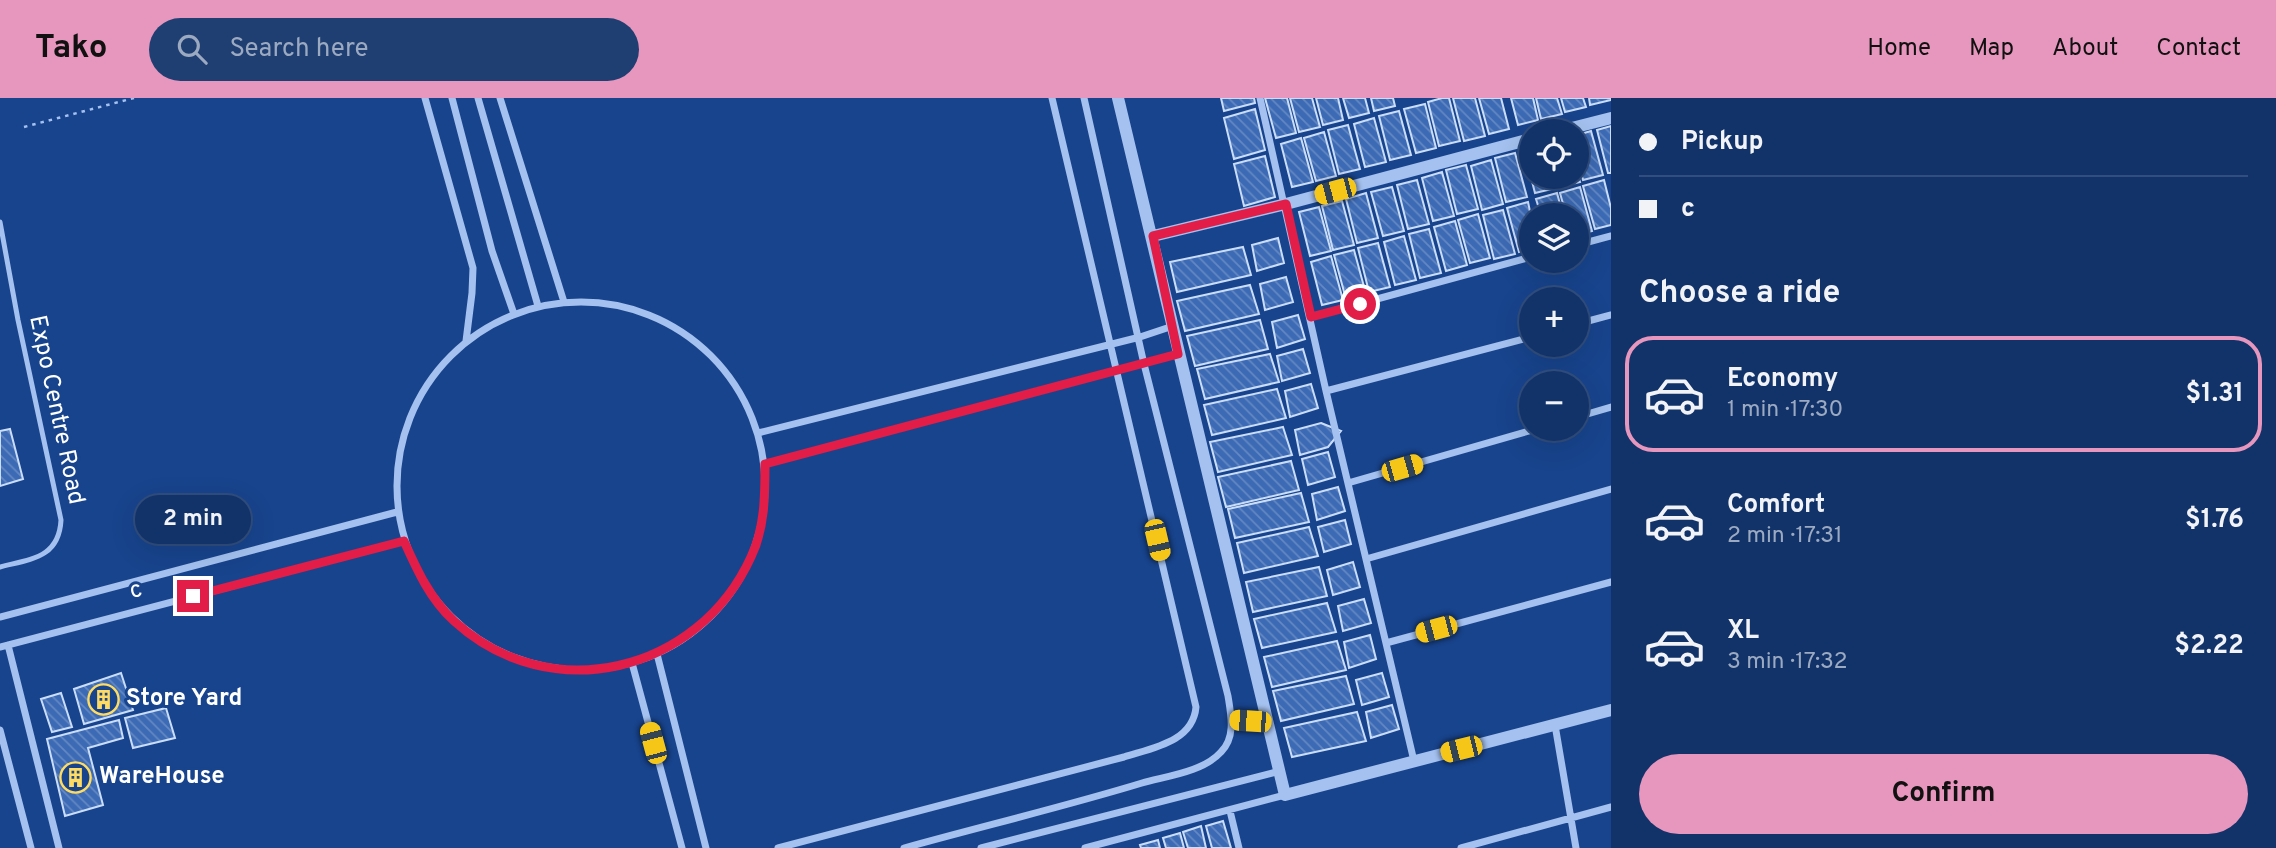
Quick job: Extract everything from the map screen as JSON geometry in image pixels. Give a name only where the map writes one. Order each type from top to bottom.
[{"type":"street","points":[[425,98],[473,268],[466,341]]},
{"type":"street","points":[[452,98],[492,251],[514,314]]},
{"type":"street","points":[[478,98],[538,306]]},
{"type":"street","points":[[500,98],[564,302]]},
{"type":"street","points":[[778,848],[1124,757],[1174,740],[1189,730],[1195,720],[1196,707],[1052,98]]},
{"type":"street","points":[[904,848],[1083,801],[1209,762],[1223,751],[1230,734],[1232,720],[1144,364],[1084,98]]},
{"type":"street","points":[[1118,98],[1285,795]]},
{"type":"street","points":[[1260,98],[1414,761]]},
{"type":"street","points":[[1589,124],[1611,118]]},
{"type":"street","points":[[1153,236],[1519,142]]},
{"type":"street","points":[[1589,242],[1611,236]]},
{"type":"street","points":[[1311,317],[1519,260]]},
{"type":"street","points":[[564,302],[606,303],[647,314],[685,333],[717,361],[741,394],[758,433],[765,464],[764,510],[752,555],[741,576],[729,596],[697,630],[657,654],[632,663],[584,670],[537,666],[492,648],[454,621],[424,584],[404,541],[397,512],[396,464],[408,418],[432,376],[466,341],[514,314],[538,306],[564,302]]},
{"type":"street","points":[[1589,321],[1611,315]]},
{"type":"street","points":[[758,433],[1140,337],[1173,326]]},
{"type":"street","points":[[1326,391],[1519,340]]},
{"type":"street","points":[[765,464],[1178,354]]},
{"type":"street","points":[[1589,413],[1611,407]]},
{"type":"street","points":[[1348,483],[1519,434]]},
{"type":"street","points":[[1366,559],[1611,489]]},
{"type":"street","points":[[0,617],[397,512]]},
{"type":"street","name":"c","points":[[4,646],[404,541]]},
{"type":"street","points":[[1386,643],[1611,582]]},
{"type":"street","points":[[4,646],[59,848]]},
{"type":"street","points":[[657,654],[706,847],[718,848]]},
{"type":"street","points":[[632,663],[682,848]]},
{"type":"street","points":[[1085,848],[1611,710]]},
{"type":"street","points":[[1232,720],[1268,723]]},
{"type":"street","points":[[1555,725],[1576,848]]},
{"type":"street","points":[[0,730],[31,848]]},
{"type":"street","points":[[981,848],[1280,771]]},
{"type":"street","points":[[1461,848],[1611,807]]},
{"type":"street","points":[[1230,811],[1239,848]]},
{"type":"lane","name":"Expo Centre Road","points":[[0,222],[61,520],[61,532],[50,550],[43,555],[0,566]]},
{"type":"path","points":[[24,127],[134,98]]},
{"type":"building","points":[[1221,98],[1254,98],[1255,103],[1224,111]]},
{"type":"building","points":[[1265,98],[1287,98],[1296,133],[1276,138]]},
{"type":"building","points":[[1290,98],[1312,98],[1320,127],[1299,132]]},
{"type":"building","points":[[1316,98],[1338,98],[1343,120],[1323,125]]},
{"type":"building","points":[[1343,98],[1365,98],[1369,113],[1349,118]]},
{"type":"building","points":[[1371,98],[1393,98],[1395,106],[1374,111]]},
{"type":"building","points":[[1449,98],[1460,141],[1439,146],[1428,102]]},
{"type":"building","points":[[1453,98],[1475,98],[1485,136],[1464,141]]},
{"type":"building","points":[[1479,98],[1501,98],[1509,129],[1489,134]]},
{"type":"building","points":[[1511,98],[1533,98],[1538,119],[1519,119],[1518,125]]},
{"type":"building","points":[[1536,98],[1557,98],[1562,114],[1541,119]]},
{"type":"building","points":[[1561,98],[1583,98],[1586,107],[1565,112]]},
{"type":"building","points":[[1589,98],[1611,98],[1611,100],[1590,105]]},
{"type":"building","points":[[1425,104],[1436,148],[1416,153],[1404,109]]},
{"type":"building","points":[[1255,109],[1265,150],[1234,159],[1224,118]]},
{"type":"building","points":[[1399,111],[1411,155],[1390,160],[1379,116]]},
{"type":"building","points":[[1374,118],[1386,162],[1365,167],[1354,124]]},
{"type":"building","points":[[1348,125],[1360,169],[1339,174],[1328,130]]},
{"type":"building","points":[[1611,126],[1611,173],[1608,173],[1597,130]]},
{"type":"building","points":[[1324,132],[1336,176],[1316,181],[1304,138]]},
{"type":"building","points":[[1589,132],[1603,175],[1589,178]]},
{"type":"building","points":[[1301,138],[1313,182],[1292,187],[1281,144]]},
{"type":"building","points":[[1515,153],[1519,168],[1519,189],[1525,189],[1527,197],[1506,202],[1495,158]]},
{"type":"building","points":[[1265,156],[1275,197],[1244,206],[1234,164]]},
{"type":"building","points":[[1491,160],[1503,204],[1482,210],[1471,166]]},
{"type":"building","points":[[1466,165],[1478,209],[1457,214],[1446,170]]},
{"type":"building","points":[[1442,172],[1454,216],[1433,221],[1422,178]]},
{"type":"building","points":[[1417,180],[1429,224],[1408,229],[1397,185]]},
{"type":"building","points":[[1604,180],[1611,208],[1611,225],[1595,229],[1584,189],[1589,189],[1589,184]]},
{"type":"building","points":[[1392,187],[1404,231],[1383,236],[1371,192]]},
{"type":"building","points":[[1534,189],[1552,189],[1535,193]]},
{"type":"building","points":[[1581,189],[1584,203],[1563,203],[1560,193]]},
{"type":"building","points":[[1366,193],[1378,238],[1357,243],[1346,199]]},
{"type":"building","points":[[1557,193],[1560,203],[1537,203],[1536,199]]},
{"type":"building","points":[[1342,201],[1354,245],[1333,250],[1322,206]]},
{"type":"building","points":[[1519,205],[1519,252],[1507,208]]},
{"type":"building","points":[[1319,207],[1331,251],[1310,256],[1299,212]]},
{"type":"building","points":[[1503,210],[1515,254],[1494,259],[1483,215]]},
{"type":"building","points":[[1478,214],[1490,258],[1470,263],[1458,220]]},
{"type":"building","points":[[1455,221],[1467,265],[1446,271],[1434,227]]},
{"type":"building","points":[[1429,229],[1441,273],[1420,278],[1409,234]]},
{"type":"building","points":[[1404,236],[1416,280],[1395,285],[1384,242]]},
{"type":"building","points":[[1278,238],[1284,263],[1257,271],[1252,245]]},
{"type":"building","points":[[1378,243],[1390,287],[1369,292],[1358,248]]},
{"type":"building","points":[[1243,247],[1251,275],[1177,292],[1170,262]]},
{"type":"building","points":[[1354,250],[1366,294],[1346,299],[1334,255]]},
{"type":"building","points":[[1331,256],[1343,300],[1322,305],[1311,262]]},
{"type":"building","points":[[1286,277],[1293,302],[1265,310],[1260,284]]},
{"type":"building","points":[[1250,285],[1259,314],[1185,331],[1177,301]]},
{"type":"building","points":[[1298,315],[1305,339],[1277,348],[1272,322]]},
{"type":"building","points":[[1260,320],[1268,349],[1195,366],[1187,336]]},
{"type":"building","points":[[1303,349],[1310,373],[1282,381],[1277,356]]},
{"type":"building","points":[[1270,354],[1279,382],[1205,399],[1197,369]]},
{"type":"building","points":[[1311,384],[1318,408],[1290,417],[1285,391]]},
{"type":"building","points":[[1277,389],[1286,418],[1212,435],[1204,405]]},
{"type":"building","points":[[1321,423],[1341,431],[1328,447],[1300,455],[1295,430]]},
{"type":"building","points":[[1283,427],[1292,455],[1218,472],[1210,442]]},
{"type":"building","points":[[10,429],[23,479],[0,486],[0,431]]},
{"type":"building","points":[[1328,452],[1335,477],[1308,485],[1302,459]]},
{"type":"building","points":[[1291,461],[1299,490],[1226,507],[1218,477]]},
{"type":"building","points":[[1338,487],[1345,511],[1317,520],[1312,494]]},
{"type":"building","points":[[1301,493],[1309,522],[1235,538],[1228,509]]},
{"type":"building","points":[[1345,520],[1351,544],[1324,552],[1318,527]]},
{"type":"building","points":[[1309,527],[1318,556],[1244,573],[1237,543]]},
{"type":"building","points":[[1353,562],[1360,587],[1333,595],[1327,570]]},
{"type":"building","points":[[1319,567],[1327,596],[1253,612],[1246,582]]},
{"type":"building","points":[[1364,599],[1371,623],[1343,631],[1338,606]]},
{"type":"building","points":[[1327,603],[1336,632],[1262,648],[1254,619]]},
{"type":"building","points":[[1370,635],[1376,659],[1349,668],[1344,642]]},
{"type":"building","points":[[1337,641],[1346,670],[1272,687],[1264,657]]},
{"type":"building","name":"Store Yard","points":[[121,673],[133,710],[84,724],[74,689]]},
{"type":"building","points":[[1382,673],[1389,697],[1362,705],[1356,680]]},
{"type":"building","points":[[1346,676],[1354,704],[1281,721],[1273,691]]},
{"type":"building","name":"Store Yard","points":[[61,693],[72,727],[52,732],[41,699]]},
{"type":"building","points":[[1392,705],[1399,729],[1371,738],[1366,712]]},
{"type":"building","points":[[166,708],[175,738],[133,748],[125,718]]},
{"type":"building","points":[[1357,712],[1366,741],[1292,757],[1284,728]]},
{"type":"building","name":"WareHouse","points":[[119,720],[123,738],[88,748],[103,805],[65,816],[47,739]]},
{"type":"building","points":[[1223,821],[1231,848],[1212,848],[1206,826]]},
{"type":"building","points":[[1201,826],[1206,848],[1188,848],[1183,832]]},
{"type":"building","points":[[1180,833],[1184,848],[1166,848],[1163,838]]},
{"type":"building","points":[[1158,840],[1160,848],[1141,848],[1140,845]]},
{"type":"place","name":"Store Yard","points":[[103,699]]},
{"type":"place","name":"WareHouse","points":[[76,777]]},
{"type":"route","points":[[193,596],[404,541],[424,584],[454,621],[492,648],[537,666],[584,670],[632,663],[657,654],[697,630],[729,596],[752,555],[764,510],[765,464],[1178,354],[1153,236],[1286,204],[1311,317],[1360,304]]}]
